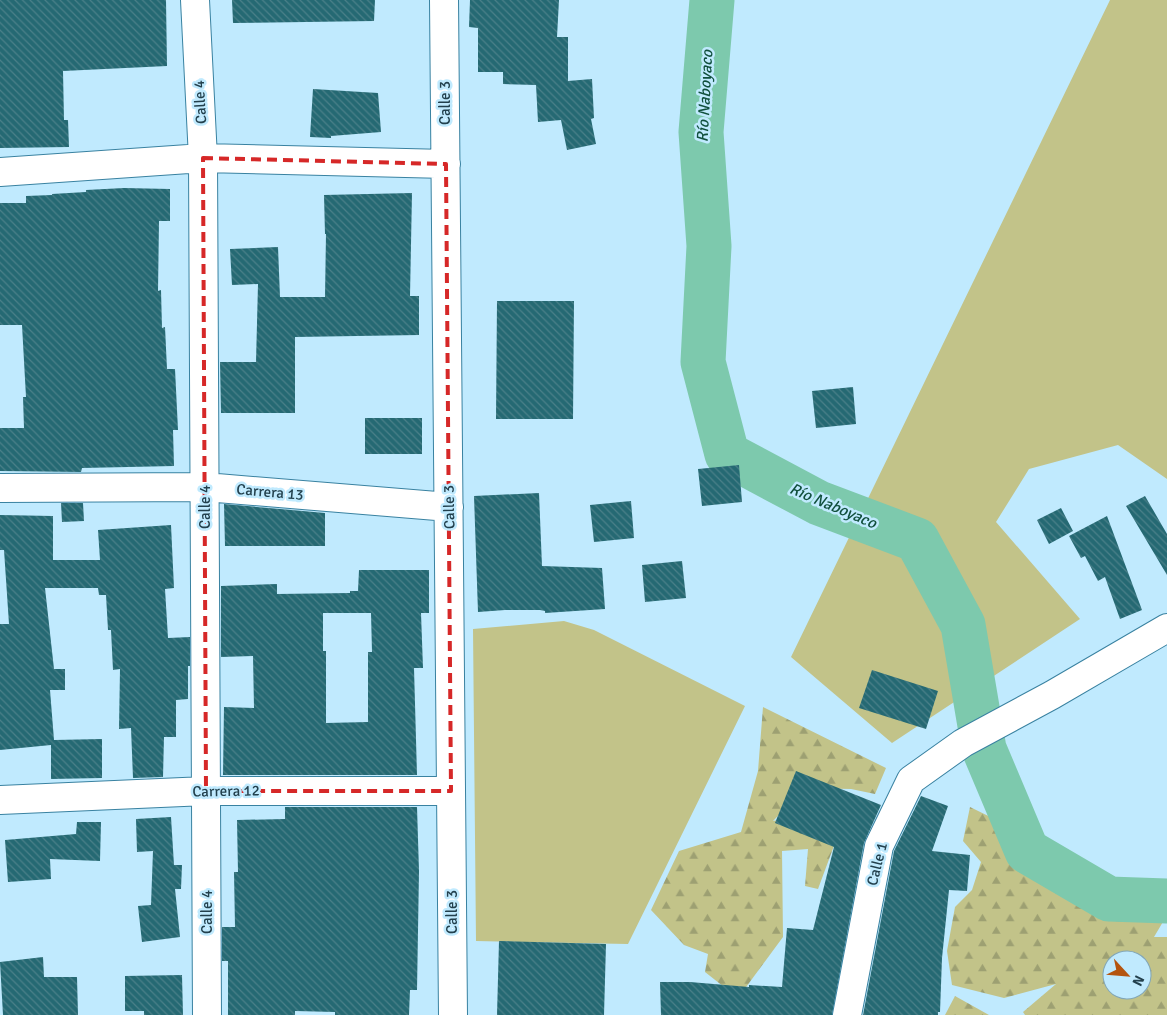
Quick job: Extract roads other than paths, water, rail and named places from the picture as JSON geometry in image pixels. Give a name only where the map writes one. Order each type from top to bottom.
[{"type":"street","name":"Calle 4","points":[[195,0],[203,158],[207,1015]]},
{"type":"street","name":"Calle 3","points":[[444,0],[453,1015]]},
{"type":"street","points":[[0,172],[203,158],[446,164]]},
{"type":"street","name":"Carrera 13","points":[[0,488],[205,487],[449,507]]},
{"type":"street","name":"Calle 1","points":[[847,1015],[879,846],[911,780],[963,743],[1052,695],[1167,628]]},
{"type":"street","name":"Carrera 12","points":[[0,800],[206,791],[451,791]]},
{"type":"waterway","name":"Río Naboyaco","points":[[712,0],[701,132],[709,246],[703,362],[727,454],[819,503],[917,540],[963,625],[984,749],[1027,851],[1109,899],[1167,901]]}]
